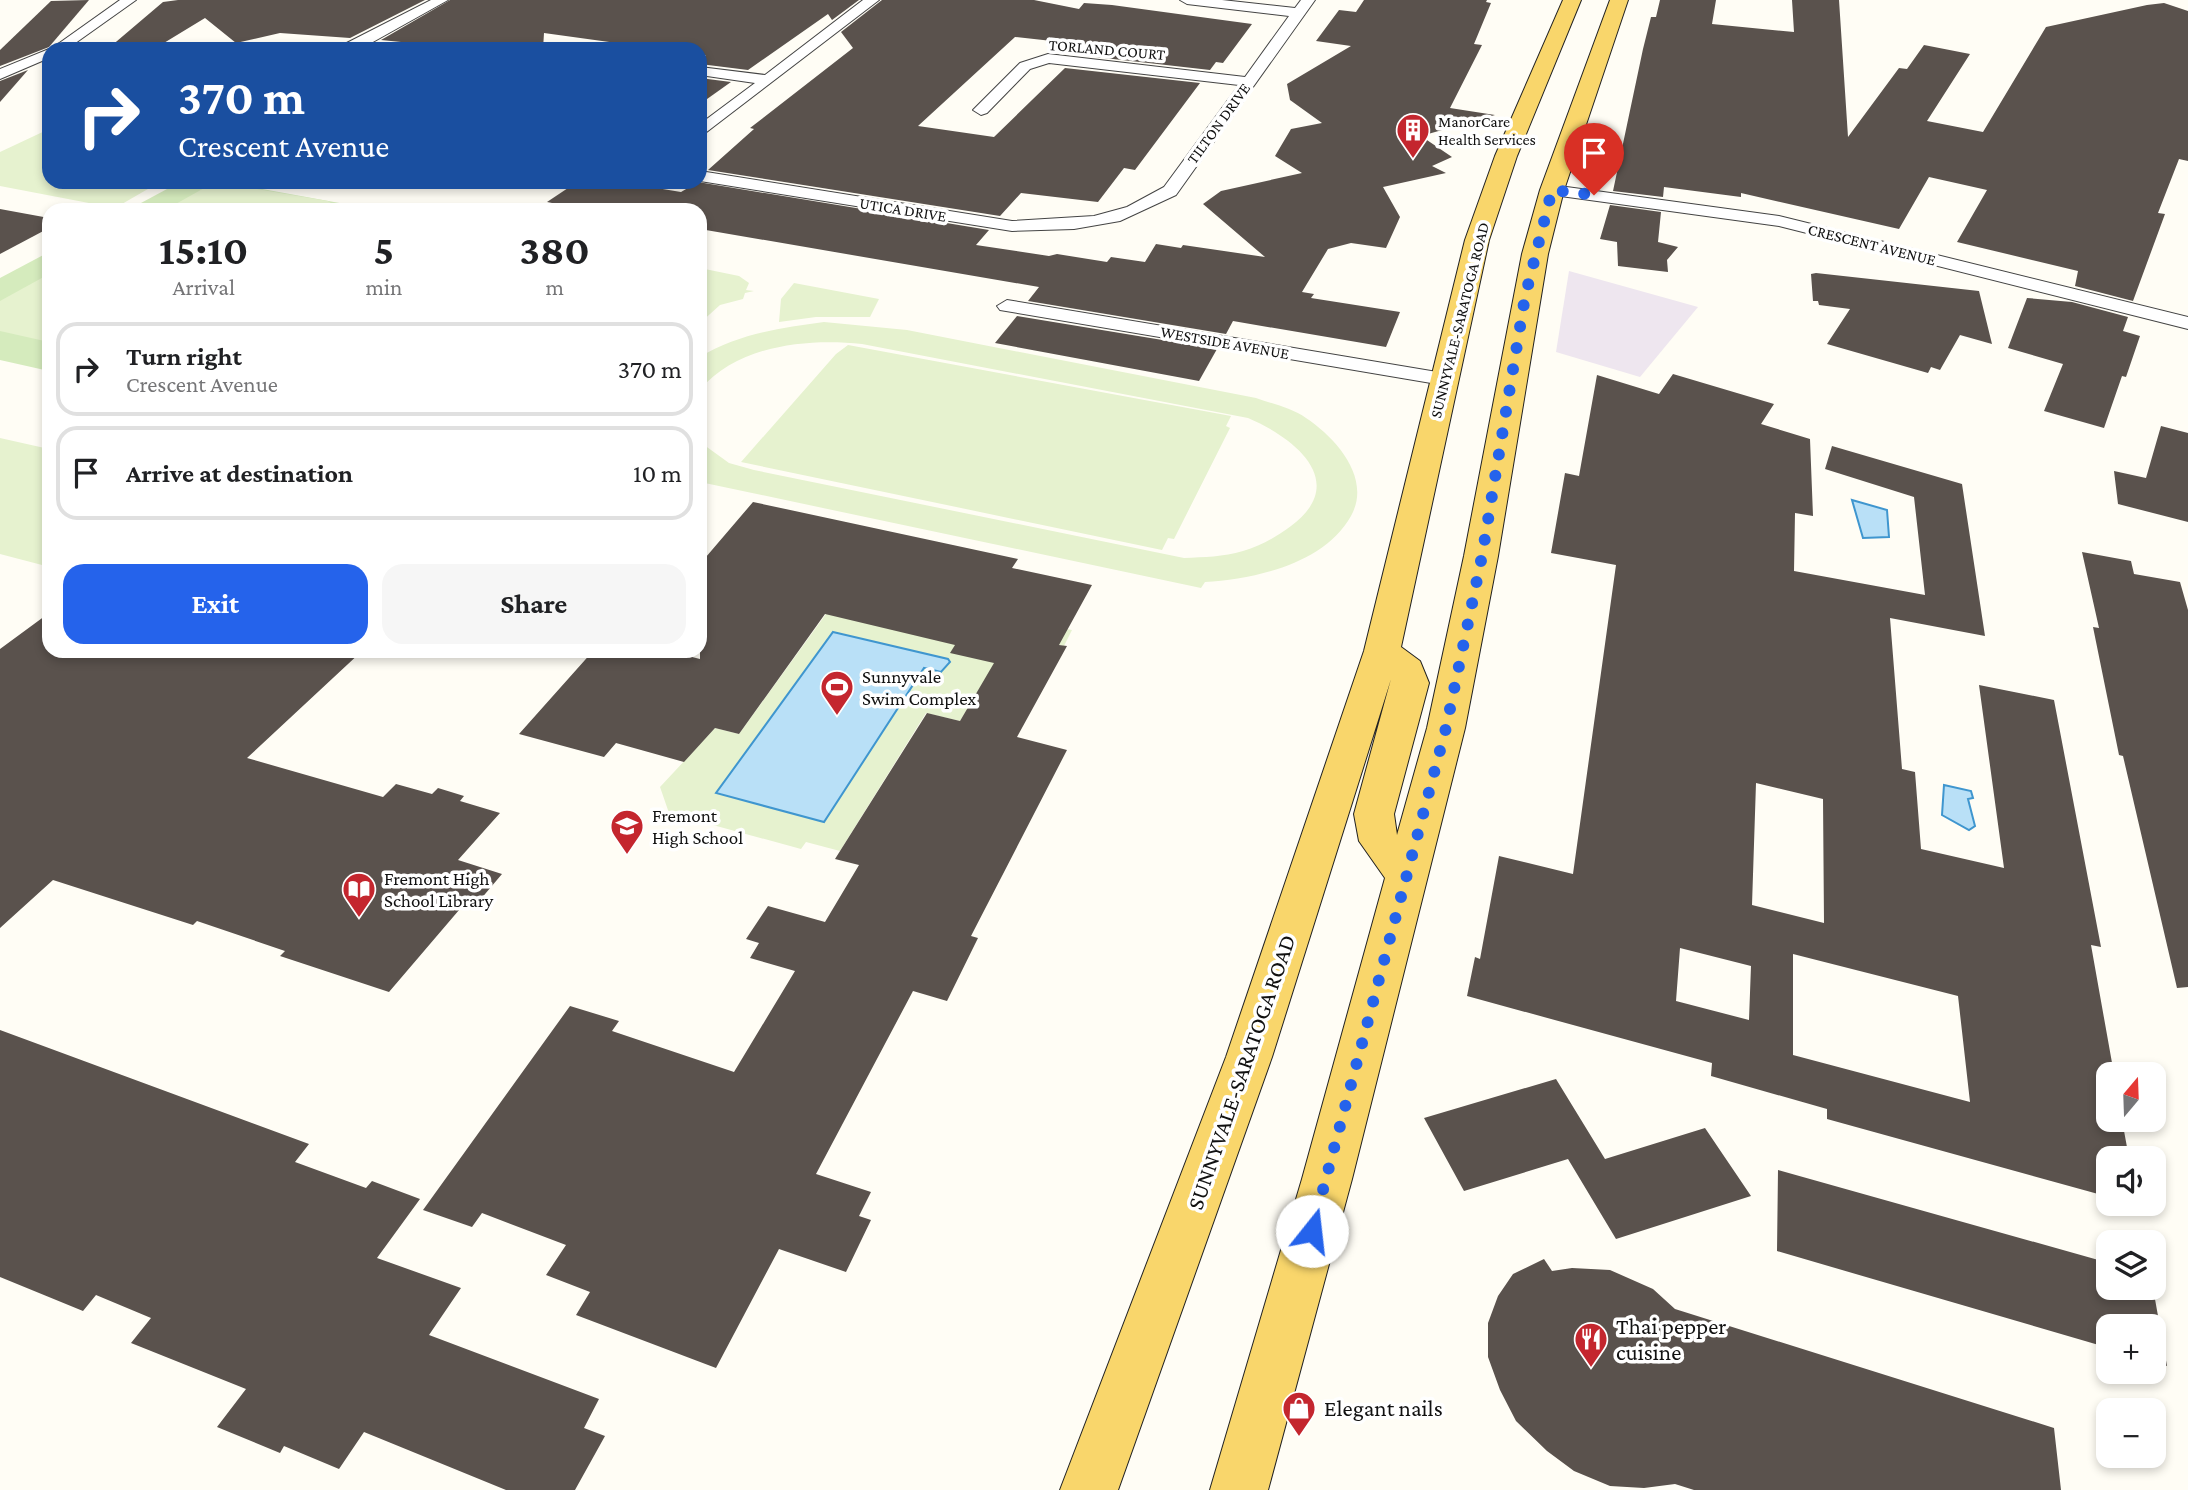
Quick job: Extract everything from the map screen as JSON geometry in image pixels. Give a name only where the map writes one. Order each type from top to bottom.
[{"type":"main road","name":"SUNNYVALE-SARATOGA ROAD","points":[[1088,1490],[1250,1057],[1382,651],[1474,250],[1506,156],[1572,0]]},
{"type":"main road","points":[[1239,1490],[1446,728],[1482,556],[1525,297],[1552,190],[1619,0]]},
{"type":"main road","points":[[1382,651],[1407,670],[1411,683],[1374,814],[1373,831],[1378,843],[1408,875]]},
{"type":"street","points":[[68,42],[129,0]]},
{"type":"street","points":[[363,42],[441,0]]},
{"type":"street","points":[[707,127],[873,0]]},
{"type":"street","points":[[1187,0],[1303,6]]},
{"type":"street","name":"TILTON DRIVE","points":[[1107,220],[1153,203],[1170,191],[1303,6]]},
{"type":"street","points":[[0,75],[42,56]]},
{"type":"street","name":"TORLAND COURT","points":[[981,110],[1025,66],[1048,58],[1248,82]]},
{"type":"street","points":[[707,72],[768,80]]},
{"type":"street","name":"UTICA DRIVE","points":[[707,177],[1012,226],[1059,227],[1107,220]]},
{"type":"street","name":"CRESCENT AVENUE","points":[[1552,190],[1779,221],[2188,323]]},
{"type":"street","name":"WESTSIDE AVENUE","points":[[1007,306],[1443,379]]},
{"type":"shaded area","points":[[1569,271],[1698,307],[1640,377],[1556,352]]},
{"type":"green space","points":[[42,132],[42,189],[148,189],[124,203],[89,203],[0,186],[0,152]]},
{"type":"green space","points":[[167,189],[262,189],[340,203],[141,203]]},
{"type":"green space","points":[[202,189],[257,189],[331,203],[178,203]]},
{"type":"green space","points":[[42,256],[42,369],[0,360],[0,278]]},
{"type":"green space","points":[[707,269],[739,276],[749,283],[746,290],[754,291],[745,293],[743,299],[720,305],[707,317]]},
{"type":"green space","points":[[42,278],[42,340],[0,331],[0,301]]},
{"type":"green space","points":[[794,283],[879,299],[870,317],[816,317],[779,322],[781,299]]},
{"type":"green space","points":[[824,322],[907,330],[1256,398],[1295,412],[1329,436],[1348,460],[1354,474],[1356,502],[1351,516],[1339,532],[1324,546],[1306,557],[1266,572],[1205,582],[1201,588],[707,483],[707,447],[729,463],[754,470],[1184,558],[1228,554],[1262,544],[1291,526],[1308,510],[1316,493],[1316,478],[1298,449],[1283,437],[1248,418],[862,344],[819,342],[775,348],[733,363],[707,383],[707,353],[744,337]]},
{"type":"green space","points":[[848,345],[1231,416],[1226,426],[1230,428],[1174,539],[1168,538],[1162,550],[741,462],[836,354]]},
{"type":"green space","points":[[0,438],[42,447],[42,565],[0,554]]},
{"type":"green space","name":"Sunnyvale Swim Complex","points":[[847,585],[1072,630],[1064,646],[1023,636],[1007,643],[960,721],[926,713],[840,851],[806,842],[801,849],[669,813],[660,787],[715,728],[739,734]]},
{"type":"water","points":[[1852,500],[1887,510],[1889,537],[1863,538]]},
{"type":"water","points":[[833,632],[948,659],[950,662],[941,672],[924,668],[824,822],[716,793]]},
{"type":"water","points":[[1944,785],[1971,791],[1973,798],[1968,799],[1975,826],[1969,830],[1942,815]]},
{"type":"building","points":[[89,0],[53,42],[42,42],[42,50],[0,66],[0,50],[51,1]]},
{"type":"building","points":[[425,0],[350,38],[280,33],[235,42],[205,18],[166,42],[116,42],[163,2]]},
{"type":"building","points":[[450,0],[859,0],[832,20],[828,14],[748,70],[707,65],[707,42],[609,42],[544,33],[543,42],[381,40]]},
{"type":"building","points":[[882,0],[1034,0],[1079,9],[1084,3],[1252,24],[1223,63],[1216,62],[1210,70],[1078,55],[1088,45],[1015,37],[918,126],[994,137],[1065,68],[1200,83],[1135,170],[1124,168],[1098,202],[1021,193],[1000,216],[708,170],[754,129],[750,128],[853,48],[841,32]]},
{"type":"building","points":[[1364,0],[1487,0],[1486,2],[1491,3],[1474,44],[1482,45],[1450,108],[1495,115],[1421,136],[1452,157],[1432,166],[1446,173],[1383,187],[1400,217],[1386,248],[1351,243],[1328,249],[1302,292],[1314,294],[1311,298],[1400,312],[1386,347],[1233,321],[1226,334],[1028,301],[1039,287],[707,230],[707,203],[547,202],[566,189],[663,189],[681,192],[686,189],[707,189],[707,183],[989,230],[976,245],[1049,256],[1057,254],[1107,262],[1111,257],[1145,262],[1156,244],[1181,248],[1183,245],[1265,257],[1203,204],[1221,191],[1302,173],[1275,156],[1291,129],[1322,123],[1290,100],[1287,84],[1351,46],[1316,41],[1339,10],[1356,12]]},
{"type":"building","points":[[1660,0],[1716,0],[1712,24],[1794,32],[1792,0],[1839,0],[1848,137],[1899,68],[1907,69],[1924,45],[1970,54],[1927,121],[1983,132],[2046,27],[2164,3],[2188,11],[2188,161],[2179,159],[2158,213],[2165,214],[2133,301],[2075,286],[2078,271],[1957,242],[1987,190],[1929,177],[1899,229],[1741,193],[1741,197],[1664,187],[1663,197],[1613,191],[1643,49],[1651,17],[1656,17]]},
{"type":"building","points":[[28,70],[0,102],[0,81]]},
{"type":"building","points":[[707,79],[731,82],[707,99]]},
{"type":"building","points":[[1610,205],[1661,212],[1658,242],[1678,247],[1667,260],[1668,272],[1618,266],[1617,242],[1600,239]]},
{"type":"building","points":[[0,209],[42,217],[42,232],[0,254]]},
{"type":"building","points":[[1811,274],[1979,291],[1992,344],[1960,335],[1940,370],[1931,367],[1928,373],[1827,344],[1850,309],[1819,305],[1818,301],[1813,301]]},
{"type":"building","points":[[2027,298],[2072,302],[2128,317],[2123,331],[2140,336],[2126,377],[2122,376],[2104,428],[2044,411],[2063,364],[2008,348]]},
{"type":"building","points":[[1017,316],[1217,349],[1199,381],[995,343]]},
{"type":"building","points":[[1673,374],[1774,404],[1761,424],[1810,439],[1813,516],[1795,513],[1794,571],[1925,595],[1914,497],[1825,469],[1832,446],[1962,484],[1985,636],[1890,618],[1902,769],[1915,772],[1921,849],[2004,868],[1979,685],[2054,700],[2101,947],[2091,945],[2112,1062],[2096,1062],[2096,1132],[2124,1132],[2127,1146],[2096,1146],[2096,1193],[1827,1119],[1827,1109],[1711,1076],[1712,1063],[1467,996],[1475,957],[1480,959],[1499,856],[1573,874],[1616,565],[1551,553],[1565,473],[1579,476],[1597,375],[1659,394]],"holes":[[[1756,783],[1823,799],[1824,923],[1752,905]],[[1680,948],[1751,966],[1749,1020],[1676,1001]],[[1793,954],[1958,996],[1970,1102],[1793,1055]]]},
{"type":"building","points":[[2161,426],[2188,433],[2188,522],[2118,504],[2114,471],[2146,478]]},
{"type":"building","points":[[753,502],[1018,559],[1012,568],[1092,585],[1059,645],[1067,646],[1017,737],[1067,750],[971,936],[978,938],[947,1001],[913,991],[816,1174],[871,1192],[859,1216],[871,1220],[846,1272],[779,1249],[716,1368],[576,1315],[590,1292],[546,1275],[566,1245],[482,1213],[472,1227],[423,1210],[570,1006],[619,1021],[612,1031],[734,1072],[795,971],[750,958],[759,943],[746,939],[768,906],[825,922],[859,865],[835,859],[927,713],[960,721],[994,663],[950,653],[955,645],[825,614],[739,734],[715,728],[684,762],[616,743],[604,757],[519,734],[587,658],[707,658],[707,556]]},
{"type":"building","points":[[2082,552],[2131,561],[2134,574],[2180,582],[2188,610],[2188,987],[2177,988],[2123,756],[2119,755],[2093,627],[2099,628]]},
{"type":"building","points":[[42,618],[42,658],[354,658],[247,758],[383,797],[396,784],[432,794],[438,788],[464,796],[460,801],[500,813],[458,860],[502,874],[480,900],[471,896],[389,992],[280,956],[285,951],[197,921],[193,925],[53,880],[0,928],[0,649]]},
{"type":"building","points":[[0,1030],[309,1144],[295,1162],[366,1188],[372,1181],[420,1199],[377,1258],[461,1288],[429,1335],[599,1399],[584,1428],[605,1436],[575,1490],[506,1490],[364,1432],[339,1469],[284,1446],[280,1453],[217,1427],[246,1389],[131,1343],[151,1318],[96,1295],[83,1311],[0,1277]]},
{"type":"building","points":[[1556,1079],[1605,1159],[1705,1128],[1751,1196],[1616,1239],[1568,1159],[1464,1191],[1424,1118]]},
{"type":"building","points":[[1778,1170],[2096,1259],[2096,1300],[2155,1300],[2158,1314],[2096,1314],[2096,1344],[1777,1251]]},
{"type":"building","points":[[1544,1259],[1552,1271],[1572,1268],[1610,1270],[1653,1289],[1675,1309],[2054,1428],[2061,1490],[1694,1490],[1675,1484],[1644,1488],[1610,1486],[1574,1471],[1547,1451],[1516,1421],[1500,1390],[1488,1357],[1488,1323],[1498,1296],[1513,1274]]},
{"type":"place","name":"ManorCare Health Services","points":[[1413,160]]},
{"type":"place","name":"Sunnyvale Swim Complex","points":[[837,717]]},
{"type":"place","name":"Fremont High School","points":[[627,856]]},
{"type":"place","name":"Fremont High School Library","points":[[359,919]]},
{"type":"place","name":"Thai pepper cuisine","points":[[1591,1369]]},
{"type":"place","name":"Elegant nails","points":[[1299,1438]]},
{"type":"route","points":[[1312,1231],[1446,728],[1482,556],[1525,297],[1552,190],[1594,195]]}]
